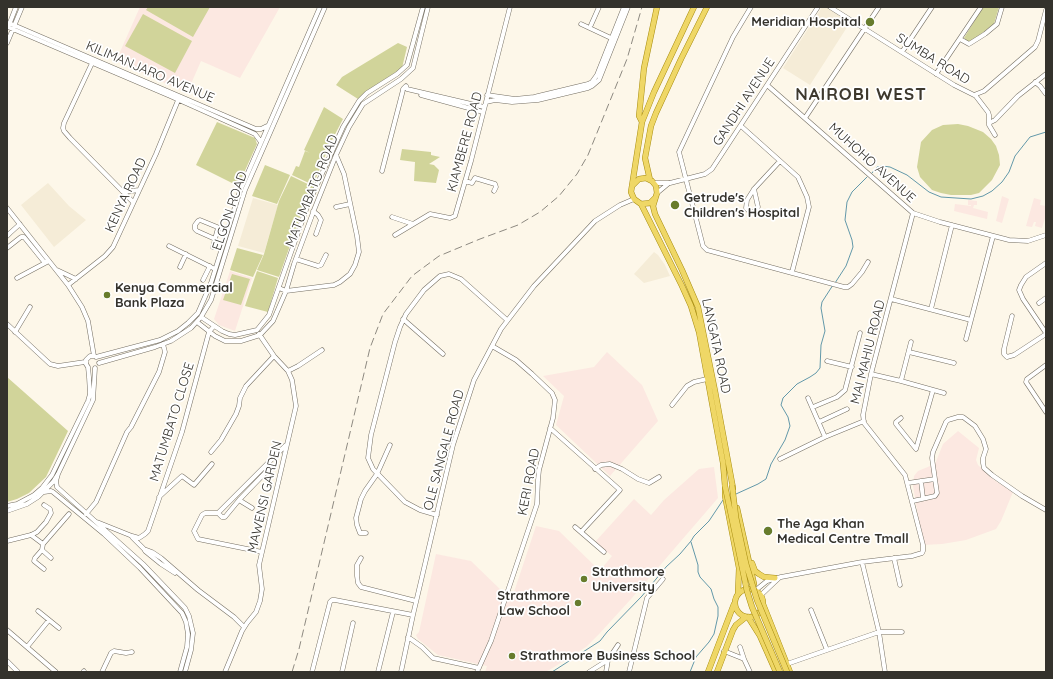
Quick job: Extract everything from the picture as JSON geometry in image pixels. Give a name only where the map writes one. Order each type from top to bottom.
[{"type":"main road","points":[[642,122],[639,116],[644,68],[657,7]]},
{"type":"main road","points":[[694,7],[654,92],[642,122],[631,192],[634,199],[641,204],[650,203],[656,195],[657,190],[652,181],[645,158],[651,126],[707,7]]},
{"type":"main road","points":[[633,185],[642,178],[652,181]]},
{"type":"main road","name":"LANGATA ROAD","points":[[656,195],[653,206],[655,214],[685,276],[698,307],[732,485],[736,518],[746,564],[757,600],[786,672]]},
{"type":"main road","name":"LANGATA ROAD","points":[[641,204],[691,306],[698,332],[723,463],[725,496],[738,568],[738,593]]},
{"type":"main road","name":"LANGATA ROAD","points":[[732,485],[755,590]]},
{"type":"main road","name":"LANGATA ROAD","points":[[725,496],[747,591],[752,607],[780,672]]},
{"type":"main road","points":[[745,546],[755,571],[764,576],[778,577]]},
{"type":"main road","points":[[708,672],[738,593],[746,588],[755,590],[761,595],[763,604],[790,672]]},
{"type":"main road","points":[[734,604],[737,611],[747,617],[760,636],[776,672]]},
{"type":"main road","points":[[717,672],[724,651],[736,625],[747,617],[758,614],[763,604]]},
{"type":"street","points":[[8,27],[16,7]]},
{"type":"street","points":[[7,43],[22,7]]},
{"type":"street","name":"ELGON ROAD","points":[[95,356],[152,342],[178,331],[198,313],[216,269],[237,197],[320,7]]},
{"type":"street","name":"ELGON ROAD","points":[[99,363],[163,344],[181,335],[201,317],[211,300],[245,190],[326,7]]},
{"type":"street","name":"MATUMBATO ROAD","points":[[260,335],[273,321],[286,290],[314,210],[349,127],[363,104],[401,79],[413,68],[423,7]]},
{"type":"street","name":"MATUMBATO ROAD","points":[[257,330],[270,315],[307,207],[343,127],[359,101],[367,93],[392,78],[407,65],[428,7]]},
{"type":"street","name":"KIAMBERE ROAD","points":[[395,235],[432,213],[450,218],[455,216],[510,7]]},
{"type":"street","points":[[591,25],[599,7]]},
{"type":"street","points":[[487,96],[515,99],[588,88],[599,80],[624,7]]},
{"type":"street","points":[[613,39],[628,7]]},
{"type":"street","points":[[751,7],[736,32],[680,149],[679,157],[701,239],[705,248],[846,288],[850,286],[862,272],[868,262]]},
{"type":"street","name":"GANDHI AVENUE","points":[[652,181],[670,183],[705,174],[712,169],[818,7]]},
{"type":"street","name":"SUMBA ROAD","points":[[830,7],[936,74],[966,92],[975,95],[984,91],[1035,47],[1046,10]]},
{"type":"street","points":[[805,118],[879,7]]},
{"type":"street","points":[[902,52],[932,7]]},
{"type":"street","points":[[936,74],[981,7]]},
{"type":"street","points":[[960,39],[970,44],[985,34],[997,24],[1002,7]]},
{"type":"street","points":[[10,37],[23,32],[17,19]]},
{"type":"street","points":[[581,24],[613,39]]},
{"type":"street","name":"KILIMANJARO AVENUE","points":[[8,27],[14,28],[256,129],[261,129],[268,126]]},
{"type":"street","points":[[93,61],[63,128],[70,138],[133,202]]},
{"type":"street","points":[[382,171],[405,89],[397,74]]},
{"type":"street","points":[[989,123],[995,120],[1011,102],[1046,74]]},
{"type":"street","points":[[392,78],[395,83],[405,89],[483,112]]},
{"type":"street","points":[[1035,82],[1046,94]]},
{"type":"street","name":"MUHOHO AVENUE","points":[[767,85],[913,213],[952,226],[1023,241],[1046,235]]},
{"type":"street","points":[[405,89],[484,107]]},
{"type":"street","points":[[486,102],[495,100],[512,102],[529,101],[549,98],[565,91]]},
{"type":"street","points":[[975,95],[988,112],[990,128],[995,135]]},
{"type":"street","name":"KILIMANJARO AVENUE","points":[[179,98],[255,134],[261,142]]},
{"type":"street","name":"KENYA ROAD","points":[[68,285],[105,256],[113,247],[179,98]]},
{"type":"street","points":[[359,101],[363,104]]},
{"type":"street","points":[[741,126],[780,160],[800,180],[809,204],[792,272]]},
{"type":"street","points":[[279,288],[286,290],[334,285],[350,274],[355,265],[359,252],[344,174],[336,155]]},
{"type":"street","points":[[754,189],[758,207],[756,211],[750,212],[746,209],[746,203],[754,189],[780,160]]},
{"type":"street","points":[[465,181],[472,183],[475,178],[495,184],[496,187],[494,191]]},
{"type":"street","name":"GANDHI AVENUE","points":[[656,195],[670,183]]},
{"type":"street","points":[[123,192],[139,190]]},
{"type":"street","name":"OLE SANGALE ROAD","points":[[401,672],[416,601],[456,435],[470,391],[492,346],[507,320],[534,286],[596,221],[620,205],[634,199]]},
{"type":"street","points":[[336,207],[350,204]]},
{"type":"street","points":[[307,207],[314,210],[319,216],[320,220],[316,234]]},
{"type":"street","points":[[7,208],[47,262]]},
{"type":"street","name":"MAI MAHIU ROAD","points":[[778,577],[862,562],[912,556],[922,553],[923,551],[924,545],[908,483],[901,468],[864,421],[864,408],[871,374],[913,213]]},
{"type":"street","points":[[392,217],[413,224]]},
{"type":"street","points":[[215,239],[195,229],[195,225],[198,220],[227,231]]},
{"type":"street","points":[[7,236],[20,224]]},
{"type":"street","points":[[300,226],[307,229]]},
{"type":"street","points":[[931,309],[952,226]]},
{"type":"street","points":[[213,247],[218,228]]},
{"type":"street","points":[[966,339],[994,236]]},
{"type":"street","points":[[7,248],[21,237],[24,237],[55,269],[68,285],[87,317],[95,356],[99,363],[94,368],[93,400],[58,474],[53,482],[38,497],[27,504],[7,511]]},
{"type":"street","points":[[169,246],[216,269]]},
{"type":"street","points":[[180,267],[186,254]]},
{"type":"street","points":[[291,254],[318,266],[321,265],[326,255]]},
{"type":"street","points":[[17,278],[47,262]]},
{"type":"street","points":[[1012,316],[1004,348],[1004,354],[1007,357],[1014,355],[1046,334],[1022,300],[1019,290],[1026,277],[1046,264]]},
{"type":"street","points":[[203,280],[210,266]]},
{"type":"street","points":[[55,269],[76,279]]},
{"type":"street","points":[[437,515],[420,510],[405,502],[377,474],[368,458],[370,441],[394,342],[403,319],[424,290],[440,276],[449,274],[461,279],[507,320]]},
{"type":"street","points":[[1039,303],[1046,298]]},
{"type":"street","points":[[891,299],[971,320]]},
{"type":"street","points":[[275,300],[281,302]]},
{"type":"street","points":[[15,332],[30,306]]},
{"type":"street","points":[[201,317],[229,334],[235,335],[257,330]]},
{"type":"street","points":[[403,319],[443,354]]},
{"type":"street","points":[[196,322],[209,332],[225,340],[241,341],[260,335]]},
{"type":"street","points":[[7,324],[50,364],[58,366],[86,362]]},
{"type":"street","name":"MATUMBATO CLOSE","points":[[132,536],[139,538],[145,534],[150,526],[158,497],[182,432],[209,332],[214,326]]},
{"type":"street","name":"MAWENSI GARDEN","points":[[225,672],[244,627],[256,612],[262,594],[259,565],[296,406],[292,380],[288,371],[274,356],[257,330]]},
{"type":"street","points":[[813,407],[842,394],[847,386],[860,333]]},
{"type":"street","points":[[901,380],[911,342]]},
{"type":"street","points":[[83,517],[96,502],[127,432],[159,372],[165,352],[163,344]]},
{"type":"street","name":"KERI ROAD","points":[[478,670],[491,641],[537,504],[538,480],[555,400],[554,396],[516,360],[492,346]]},
{"type":"street","points":[[288,371],[322,350]]},
{"type":"street","points":[[909,352],[954,363]]},
{"type":"street","points":[[7,506],[17,504],[34,495],[42,488],[52,475],[88,401],[90,394],[88,368],[86,362],[88,357],[95,356]]},
{"type":"street","points":[[211,452],[221,440],[238,410],[240,398],[246,386],[274,356]]},
{"type":"street","points":[[827,361],[852,367]]},
{"type":"street","points":[[1046,365],[1027,379],[1026,382],[1046,412]]},
{"type":"street","points":[[88,368],[94,368]]},
{"type":"street","points":[[871,374],[901,380],[944,393]]},
{"type":"street","points":[[672,405],[687,386],[694,382],[707,379]]},
{"type":"street","points":[[901,418],[896,422],[896,424],[914,449],[916,449],[933,390]]},
{"type":"street","points":[[808,398],[825,437]]},
{"type":"street","points":[[819,422],[847,409]]},
{"type":"street","points":[[913,501],[935,496],[937,493],[932,458],[933,452],[948,420],[963,417],[974,426],[983,439],[986,449],[982,463],[984,468],[1022,496],[1046,510]]},
{"type":"street","points":[[780,459],[825,437],[864,421]]},
{"type":"street","points":[[550,428],[620,490],[581,532]]},
{"type":"street","points":[[262,552],[201,541],[198,539],[194,531],[202,515],[205,513],[218,512],[287,444]]},
{"type":"street","points":[[366,533],[362,534],[359,531],[356,518],[364,491],[377,474],[390,445]]},
{"type":"street","points":[[158,497],[182,476],[194,485],[212,464]]},
{"type":"street","points":[[595,469],[601,465],[610,464],[622,468],[638,479],[649,483],[659,477]]},
{"type":"street","points":[[218,512],[222,517],[225,517],[265,473]]},
{"type":"street","points":[[58,474],[56,481],[57,487],[143,564],[185,608],[189,616],[193,633],[191,650],[185,672]]},
{"type":"street","points":[[908,483],[935,479]]},
{"type":"street","points":[[921,481],[923,498]]},
{"type":"street","points":[[44,492],[53,492],[104,534],[171,600],[182,613],[186,622],[188,634],[187,647],[180,672]]},
{"type":"street","points":[[239,500],[252,508]]},
{"type":"street","points":[[7,541],[37,532],[50,516],[51,511],[44,505]]},
{"type":"street","points":[[44,569],[34,561],[34,558],[42,550],[43,544],[69,514]]},
{"type":"street","points":[[97,522],[132,536],[144,549],[161,558],[181,576],[234,617],[244,627]]},
{"type":"street","points":[[575,527],[604,552]]},
{"type":"street","points":[[31,535],[43,544]]},
{"type":"street","points":[[42,550],[50,558]]},
{"type":"street","points":[[361,558],[357,565],[357,576],[358,583],[361,587],[416,601]]},
{"type":"street","points":[[894,558],[900,585]]},
{"type":"street","points":[[862,562],[879,632],[885,672]]},
{"type":"street","points":[[755,590],[778,577]]},
{"type":"street","points":[[761,595],[778,577]]},
{"type":"street","points":[[629,672],[647,598],[663,579]]},
{"type":"street","points":[[312,672],[332,600],[413,615]]},
{"type":"street","points":[[811,610],[827,650]]},
{"type":"street","points":[[38,611],[59,628]]},
{"type":"street","points":[[378,672],[393,612]]},
{"type":"street","points":[[27,647],[49,620]]},
{"type":"street","points":[[342,672],[353,623]]},
{"type":"street","points":[[7,630],[56,672]]},
{"type":"street","points":[[787,664],[879,632],[902,632]]},
{"type":"street","points":[[408,638],[422,647],[432,658],[478,670]]},
{"type":"street","points":[[589,672],[608,660],[618,646]]},
{"type":"street","points":[[740,646],[750,672]]},
{"type":"street","points":[[102,672],[110,653],[114,651],[126,653],[132,652]]},
{"type":"street","points":[[724,651],[744,659]]},
{"type":"street","points":[[606,672],[608,660]]},
{"type":"street","points":[[7,661],[18,672]]},
{"type":"shaded area","points":[[140,7],[280,7],[240,78],[201,61],[187,93],[116,61]]},
{"type":"shaded area","points":[[822,7],[828,7],[851,21],[810,85],[783,68]]},
{"type":"shaded area","points":[[48,183],[69,206],[86,220],[54,247],[21,205]]},
{"type":"shaded area","points":[[1002,196],[1009,199],[1002,223],[996,221]]},
{"type":"shaded area","points":[[253,198],[278,205],[264,253],[238,246]]},
{"type":"shaded area","points":[[1034,198],[1041,200],[1040,205],[1046,206],[1046,215],[1042,228],[1035,226],[1036,222],[1034,222],[1032,227],[1026,226]]},
{"type":"shaded area","points":[[968,200],[977,201],[977,205],[974,205],[973,208],[988,212],[987,219],[954,211],[955,204],[971,206],[968,205]]},
{"type":"shaded area","points":[[654,252],[665,265],[670,276],[644,283],[634,274]]},
{"type":"shaded area","points":[[230,271],[252,278],[235,331],[219,325],[214,319]]},
{"type":"shaded area","points":[[607,352],[642,385],[658,421],[610,476],[556,425],[564,396],[543,376],[594,367]]},
{"type":"shaded area","points":[[958,431],[979,448],[976,460],[978,465],[994,480],[1013,492],[1001,521],[996,529],[966,540],[942,544],[923,545],[913,486],[914,476],[918,471],[935,464],[943,444]]},
{"type":"shaded area","name":"Strathmore University","points":[[714,467],[718,498],[600,633],[586,647],[551,669],[545,672],[485,672],[487,666],[438,655],[418,639],[416,635],[419,632],[436,554],[471,561],[504,593],[513,595],[536,526],[559,531],[597,568],[602,568],[612,556],[595,542],[634,499],[651,515],[664,500],[699,469]]},
{"type":"green space","points":[[148,7],[210,7],[193,37],[146,10]]},
{"type":"green space","points":[[983,7],[999,7],[994,24],[969,43],[964,38]]},
{"type":"green space","points":[[143,14],[192,41],[175,73],[125,46]]},
{"type":"green space","points":[[398,43],[407,47],[402,68],[370,89],[358,99],[336,85],[342,77]]},
{"type":"green space","points":[[324,107],[343,119],[330,144],[313,185],[292,175],[296,166],[299,167],[305,151],[310,153],[304,150]]},
{"type":"green space","points":[[217,122],[255,138],[257,144],[238,186],[196,165]]},
{"type":"green space","points":[[958,124],[983,132],[996,146],[999,155],[1000,165],[992,180],[979,193],[971,195],[951,195],[932,190],[920,177],[917,167],[921,142],[932,130],[943,125]]},
{"type":"green space","points":[[402,149],[431,152],[431,155],[440,157],[429,164],[434,165],[439,170],[436,183],[414,181],[415,162],[400,160]]},
{"type":"green space","points":[[265,165],[290,175],[277,204],[252,196]]},
{"type":"green space","points":[[291,176],[314,187],[300,217],[279,277],[257,270],[264,254],[279,201]]},
{"type":"green space","points":[[237,248],[263,255],[253,277],[230,270]]},
{"type":"green space","points":[[257,271],[278,278],[268,312],[245,306]]},
{"type":"green space","points":[[232,274],[250,279],[241,305],[223,300]]},
{"type":"green space","points":[[7,377],[68,431],[46,477],[29,493],[7,502]]},
{"type":"waterway","points":[[872,173],[877,167],[890,167],[907,175],[929,192],[941,197],[971,199],[983,196],[992,191],[1002,182],[1009,172],[1015,156],[1030,137],[1046,132]]},
{"type":"waterway","points":[[835,283],[846,266],[853,247],[845,220],[847,202],[852,192],[867,177]]},
{"type":"waterway","points":[[736,494],[766,479],[771,464],[785,440],[790,426],[788,417],[781,405],[783,398],[797,384],[816,373],[820,368],[821,345],[825,331],[821,308],[822,302],[833,285]]},
{"type":"waterway","points":[[552,672],[600,641],[709,521],[723,500]]},
{"type":"waterway","points":[[690,672],[696,657],[714,634],[718,616],[718,607],[711,589],[700,577],[698,572],[698,565],[691,542]]},
{"type":"railway","points":[[292,672],[299,649],[370,348],[383,314],[412,276],[439,256],[518,225],[540,212],[559,196],[577,174],[588,155],[627,59],[642,7]]},
{"type":"place","name":"Meridian Hospital","points":[[870,22]]},
{"type":"place","name":"Getrude's Children's Hospital","points":[[675,205]]},
{"type":"place","name":"Kenya Commercial Bank Plaza","points":[[107,295]]},
{"type":"place","name":"The Aga Khan Medical Centre Tmall","points":[[768,531]]},
{"type":"place","name":"Strathmore University","points":[[584,579]]},
{"type":"place","name":"Strathmore Law School","points":[[578,603]]},
{"type":"place","name":"Strathmore Business School","points":[[512,656]]},
{"type":"district","name":"NAIROBI WEST","points":[[861,95]]}]
